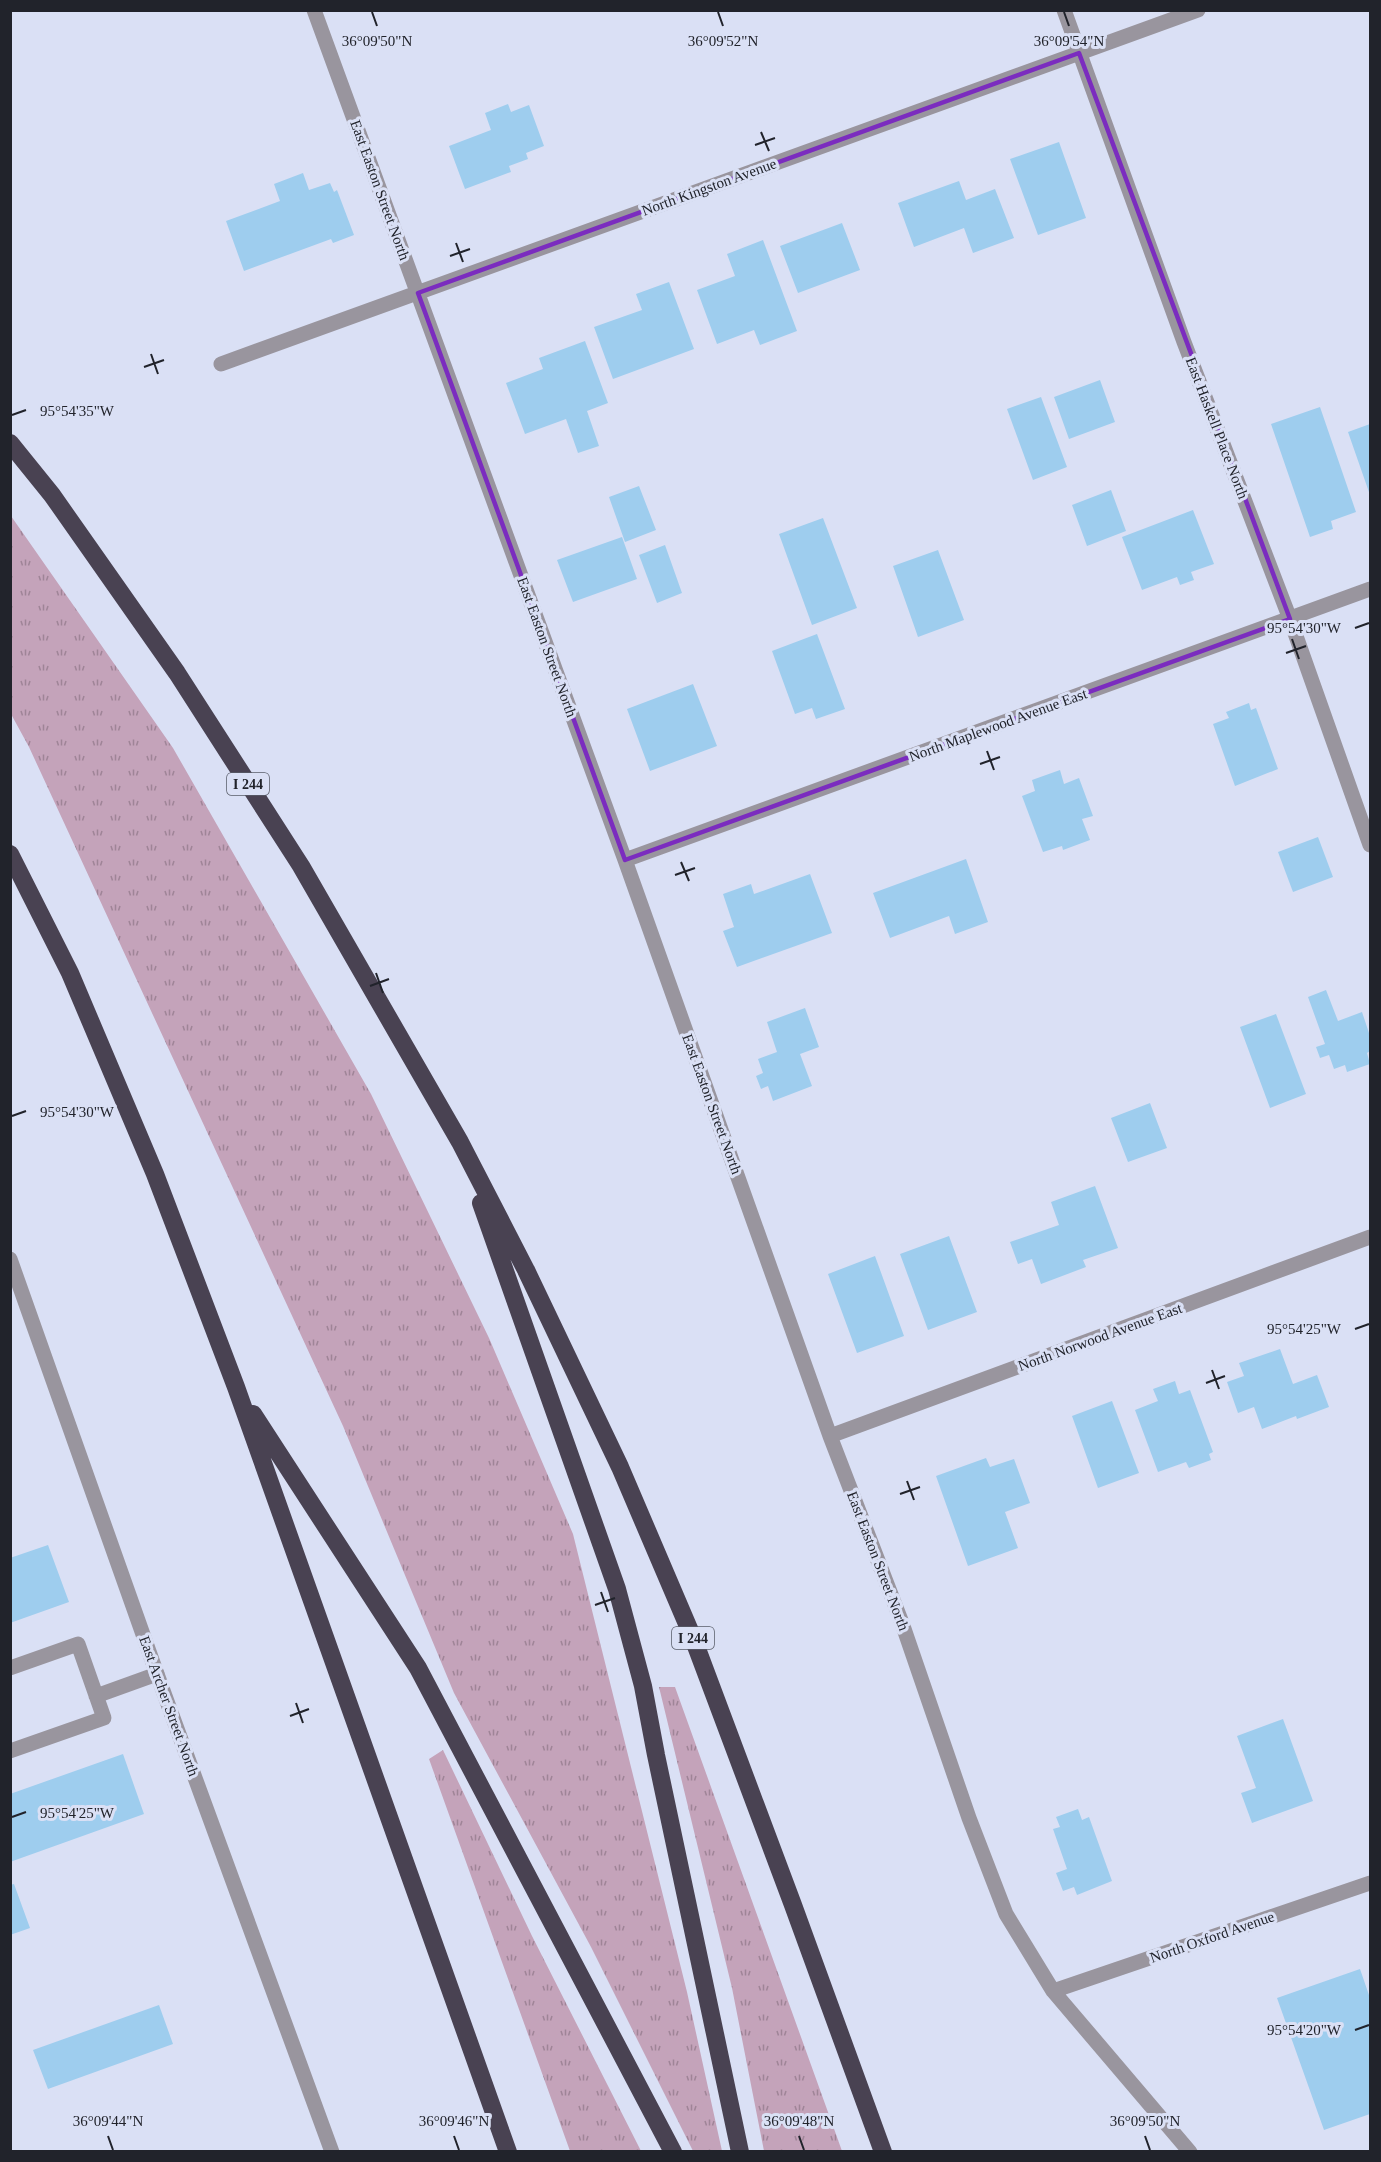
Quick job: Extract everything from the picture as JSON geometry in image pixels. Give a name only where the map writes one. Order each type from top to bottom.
[{"type":"highway","name":"I 244","points":[[10,443],[52,495],[177,674],[302,866],[460,1142],[526,1270],[620,1467],[693,1638],[794,1905],[883,2151]]},
{"type":"highway","points":[[10,854],[75,983],[154,1174],[236,1387],[508,2151]]},
{"type":"highway","points":[[460,1142],[617,1588],[643,1686],[740,2151]]},
{"type":"highway","points":[[236,1387],[418,1668],[673,2151]]},
{"type":"street","name":"East Easton Street North","points":[[314,10],[625,860],[830,1436],[902,1623],[969,1818],[1006,1914],[1053,1991],[1190,2151]]},
{"type":"street","name":"East Haskell Place North","points":[[1064,10],[1185,342],[1290,619],[1371,845]]},
{"type":"street","name":"North Kingston Avenue","points":[[221,364],[1198,10]]},
{"type":"street","name":"North Maplewood Avenue East","points":[[625,860],[1371,589]]},
{"type":"street","name":"North Norwood Avenue East","points":[[830,1436],[1371,1237]]},
{"type":"street","name":"East Archer Street North","points":[[10,1259],[157,1674],[332,2151]]},
{"type":"street","points":[[10,1668],[78,1644],[104,1718],[10,1751]]},
{"type":"street","points":[[96,1696],[157,1674]]},
{"type":"street","name":"North Oxford Avenue","points":[[1053,1991],[1371,1883]]},
{"type":"highlighted area","points":[[1079,53],[1290,619],[625,860],[418,293]]},
{"type":"green space","points":[[11,516],[173,748],[371,1094],[489,1338],[573,1534],[687,1992],[722,2151],[693,2151],[591,1947],[454,1693],[343,1426],[29,747],[11,714]]},
{"type":"green space","points":[[659,1687],[675,1687],[842,2151],[764,2151],[732,1988]]},
{"type":"green space","points":[[443,1750],[532,1936],[641,2151],[570,2151],[429,1759]]},
{"type":"building","points":[[508,104],[511,112],[529,105],[544,146],[526,153],[528,159],[509,166],[511,172],[465,189],[449,146],[491,130],[485,113]]},
{"type":"building","points":[[1059,142],[1086,218],[1038,235],[1010,159]]},
{"type":"building","points":[[303,173],[309,190],[330,183],[334,192],[337,190],[354,235],[333,243],[331,239],[244,271],[226,221],[280,201],[274,184]]},
{"type":"building","points":[[959,181],[966,200],[995,189],[1014,238],[973,253],[964,228],[914,247],[898,203]]},
{"type":"building","points":[[842,223],[860,270],[798,293],[780,246]]},
{"type":"building","points":[[763,240],[797,331],[760,345],[754,330],[717,344],[697,290],[735,276],[727,254]]},
{"type":"building","points":[[669,282],[694,349],[613,379],[594,327],[642,310],[636,294]]},
{"type":"building","points":[[585,341],[608,403],[587,411],[599,446],[578,453],[566,419],[525,434],[506,383],[543,369],[539,358]]},
{"type":"building","points":[[1100,380],[1115,422],[1069,439],[1054,397]]},
{"type":"building","points":[[1041,397],[1067,467],[1033,480],[1007,409]]},
{"type":"building","points":[[1320,407],[1356,512],[1331,521],[1333,529],[1310,537],[1271,424]]},
{"type":"building","points":[[1370,424],[1370,495],[1348,432]]},
{"type":"building","points":[[639,486],[656,530],[625,542],[609,497]]},
{"type":"building","points":[[1111,490],[1126,531],[1087,546],[1072,505]]},
{"type":"building","points":[[1193,510],[1214,564],[1191,572],[1194,580],[1180,585],[1177,577],[1142,590],[1122,537]]},
{"type":"building","points":[[823,518],[857,608],[812,625],[779,534]]},
{"type":"building","points":[[622,537],[637,579],[573,602],[557,560]]},
{"type":"building","points":[[665,545],[682,593],[657,603],[639,555]]},
{"type":"building","points":[[938,550],[964,620],[918,637],[893,566]]},
{"type":"building","points":[[817,634],[845,709],[816,719],[812,708],[795,714],[772,651]]},
{"type":"building","points":[[693,684],[717,746],[650,771],[627,709]]},
{"type":"building","points":[[1249,703],[1251,710],[1256,708],[1278,769],[1235,786],[1213,724],[1229,718],[1226,712]]},
{"type":"building","points":[[1060,770],[1064,784],[1079,778],[1093,816],[1082,819],[1090,840],[1063,850],[1062,846],[1043,852],[1022,796],[1035,791],[1032,780]]},
{"type":"building","points":[[1318,837],[1333,877],[1293,892],[1278,852]]},
{"type":"building","points":[[966,859],[988,922],[955,934],[949,916],[890,938],[873,893]]},
{"type":"building","points":[[810,874],[832,933],[737,967],[723,931],[734,927],[723,894],[751,884],[754,894]]},
{"type":"building","points":[[1326,990],[1338,1021],[1362,1012],[1370,1036],[1370,1051],[1367,1053],[1370,1064],[1347,1072],[1345,1065],[1334,1069],[1329,1055],[1320,1058],[1316,1047],[1325,1044],[1308,997]]},
{"type":"building","points":[[805,1008],[819,1047],[800,1054],[812,1086],[773,1101],[768,1086],[761,1089],[756,1076],[763,1073],[758,1059],[777,1052],[767,1022]]},
{"type":"building","points":[[1276,1014],[1306,1094],[1270,1108],[1240,1027]]},
{"type":"building","points":[[1150,1103],[1167,1148],[1128,1162],[1111,1118]]},
{"type":"building","points":[[1095,1186],[1118,1248],[1083,1260],[1086,1267],[1041,1284],[1032,1259],[1018,1264],[1010,1242],[1059,1225],[1051,1202]]},
{"type":"building","points":[[949,1236],[977,1312],[928,1330],[900,1254]]},
{"type":"building","points":[[875,1256],[904,1336],[857,1353],[828,1274]]},
{"type":"building","points":[[1280,1349],[1293,1384],[1317,1375],[1329,1407],[1262,1429],[1254,1407],[1238,1413],[1227,1382],[1244,1376],[1239,1363]]},
{"type":"building","points":[[1175,1381],[1179,1394],[1190,1390],[1213,1452],[1209,1454],[1211,1460],[1189,1468],[1186,1462],[1158,1472],[1135,1410],[1158,1401],[1153,1389]]},
{"type":"building","points":[[1112,1401],[1139,1473],[1098,1488],[1072,1416]]},
{"type":"building","points":[[986,1458],[990,1467],[1014,1459],[1030,1503],[1005,1512],[1018,1548],[968,1566],[936,1476]]},
{"type":"building","points":[[48,1545],[69,1602],[10,1623],[10,1558]]},
{"type":"building","points":[[1283,1719],[1313,1801],[1252,1823],[1241,1793],[1256,1788],[1237,1736]]},
{"type":"building","points":[[123,1754],[144,1814],[10,1862],[10,1794]]},
{"type":"building","points":[[1078,1809],[1082,1820],[1089,1817],[1112,1881],[1077,1895],[1074,1887],[1063,1891],[1056,1873],[1067,1869],[1053,1829],[1060,1827],[1056,1817]]},
{"type":"building","points":[[14,1884],[30,1928],[10,1935],[10,1885]]},
{"type":"building","points":[[1360,1969],[1370,1998],[1370,2114],[1324,2130],[1277,1998]]},
{"type":"building","points":[[159,2005],[173,2044],[48,2089],[33,2050]]}]
